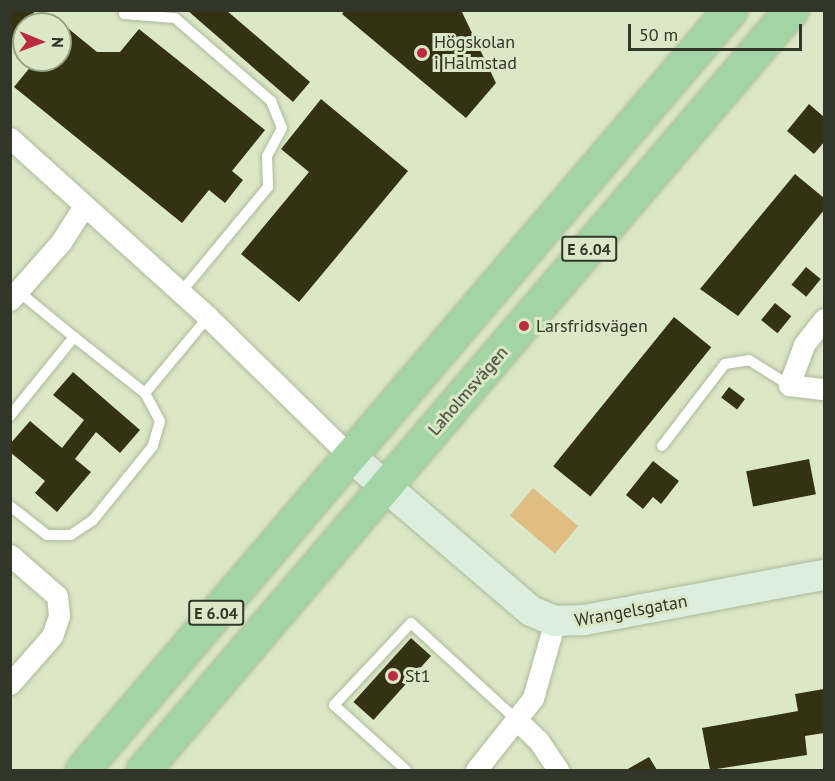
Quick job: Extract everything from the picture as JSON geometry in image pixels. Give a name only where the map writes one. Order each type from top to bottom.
[{"type":"highway","name":"E 6.04","points":[[82,771],[730,10]]},
{"type":"highway","name":"Laholmsvägen","points":[[144,771],[791,10]]},
{"type":"main road","name":"Wrangelsgatan","points":[[350,456],[531,611],[555,621],[585,620],[825,575]]},
{"type":"street","points":[[10,138],[208,317],[350,456]]},
{"type":"street","points":[[14,296],[61,242],[84,206]]},
{"type":"street","points":[[825,320],[804,345],[789,385],[825,390]]},
{"type":"street","points":[[10,555],[57,596],[59,616],[52,636],[10,684]]},
{"type":"street","points":[[476,771],[518,721],[533,698],[555,621]]},
{"type":"street","points":[[518,721],[538,740],[558,771]]},
{"type":"lane","points":[[124,14],[175,18],[271,101],[282,128],[267,156],[268,187],[181,292]]},
{"type":"lane","points":[[10,506],[47,535],[70,535],[93,520],[153,446],[160,421],[145,393],[74,337],[14,296]]},
{"type":"lane","points":[[145,393],[208,317]]},
{"type":"lane","points":[[10,416],[74,337]]},
{"type":"lane","points":[[662,446],[725,364],[749,360],[789,385]]},
{"type":"lane","points":[[406,771],[334,705],[411,623],[518,721]]},
{"type":"shaded area","points":[[533,488],[578,526],[555,554],[510,516]]},
{"type":"building","points":[[10,10],[36,10],[34,12],[12,12],[12,40],[10,42]]},
{"type":"building","points":[[187,10],[226,10],[310,82],[293,102]]},
{"type":"building","points":[[345,10],[461,10],[496,83],[466,118],[342,14]]},
{"type":"building","points":[[139,29],[265,130],[232,171],[243,180],[225,203],[209,190],[182,223],[14,87],[26,72],[72,72],[72,32],[97,52],[120,52]]},
{"type":"building","points":[[321,99],[408,171],[299,302],[241,254],[309,172],[281,149]]},
{"type":"building","points":[[809,104],[824,117],[824,142],[814,154],[787,131]]},
{"type":"building","points":[[795,174],[824,198],[824,210],[738,316],[700,289]]},
{"type":"building","points":[[806,267],[821,279],[806,297],[792,285]]},
{"type":"building","points":[[775,303],[791,316],[777,333],[761,320]]},
{"type":"building","points":[[674,317],[711,347],[590,496],[553,466]]},
{"type":"building","points":[[73,372],[140,430],[120,453],[96,432],[75,459],[91,472],[57,512],[35,493],[45,481],[10,452],[10,444],[30,421],[62,448],[84,420],[53,395]]},
{"type":"building","points":[[729,387],[745,399],[737,409],[721,397]]},
{"type":"building","points":[[809,459],[816,494],[753,507],[746,471]]},
{"type":"building","points":[[653,461],[679,481],[661,504],[653,497],[643,509],[626,495]]},
{"type":"building","points":[[411,638],[431,656],[374,720],[353,702]]},
{"type":"building","points":[[824,689],[824,733],[805,736],[807,755],[710,770],[702,728],[798,711],[795,694]]},
{"type":"building","points":[[649,757],[657,770],[626,770]]},
{"type":"place","name":"Högskolan i Halmstad","points":[[422,53]]},
{"type":"place","name":"Larsfridsvägen","points":[[524,326]]},
{"type":"place","name":"St1","points":[[393,676]]}]
